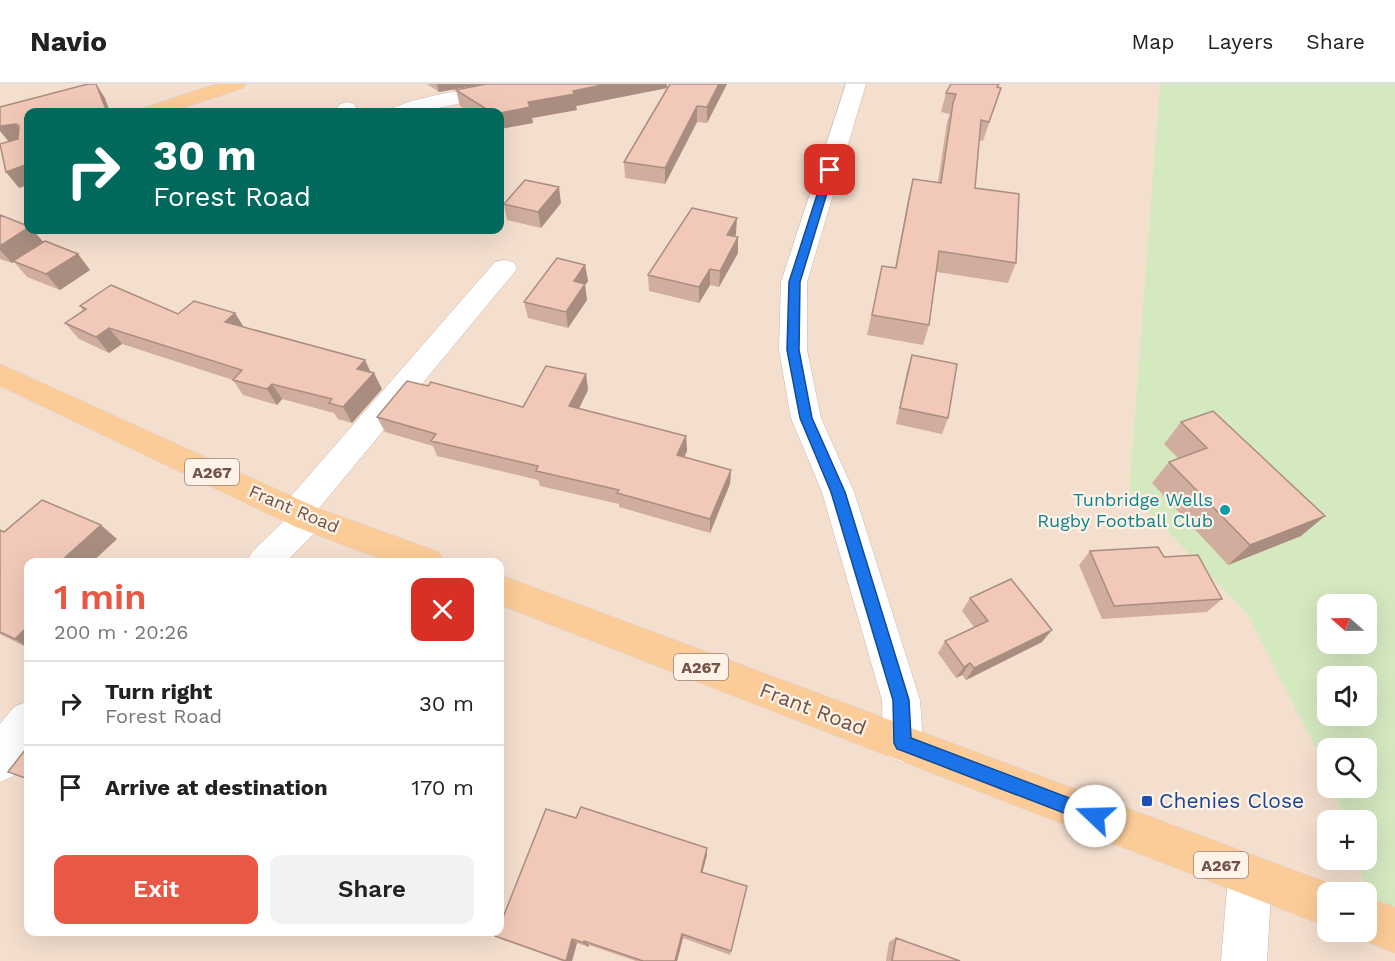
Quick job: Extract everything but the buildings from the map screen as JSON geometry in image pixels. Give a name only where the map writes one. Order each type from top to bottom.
[{"type":"main road","points":[[163,108],[236,84]]},
{"type":"main road","name":"Frant Road","points":[[0,374],[303,515],[416,558]]},
{"type":"main road","name":"Frant Road","points":[[504,592],[1317,901]]},
{"type":"main road","points":[[1377,923],[1395,930]]},
{"type":"street","points":[[411,108],[527,84]]},
{"type":"street","points":[[856,84],[794,282],[793,350],[806,418],[838,492],[901,700],[903,743]]},
{"type":"street","points":[[267,558],[504,268]]},
{"type":"street","points":[[0,762],[5,750],[24,725]]},
{"type":"street","points":[[1244,961],[1250,877]]},
{"type":"shaded area","points":[[0,84],[1161,84],[1129,490],[1248,615],[1317,748],[1317,798],[1336,798],[1341,810],[1317,810],[1317,870],[1359,870],[1364,882],[1317,882],[1317,942],[1377,942],[1377,900],[1395,906],[1395,961],[0,961]]},
{"type":"green space","points":[[1160,84],[1395,84],[1395,906],[1377,901],[1377,882],[1363,882],[1359,870],[1377,870],[1377,810],[1341,810],[1336,798],[1377,798],[1377,738],[1317,738],[1317,750],[1248,615],[1129,491]]},
{"type":"place","name":"Tunbridge Wells Rugby Football Club","points":[[1225,510]]},
{"type":"place","name":"Chenies Close","points":[[1147,801]]},
{"type":"route","points":[[830,170],[794,282],[793,350],[806,418],[838,492],[901,700],[903,743],[1095,816]]}]
